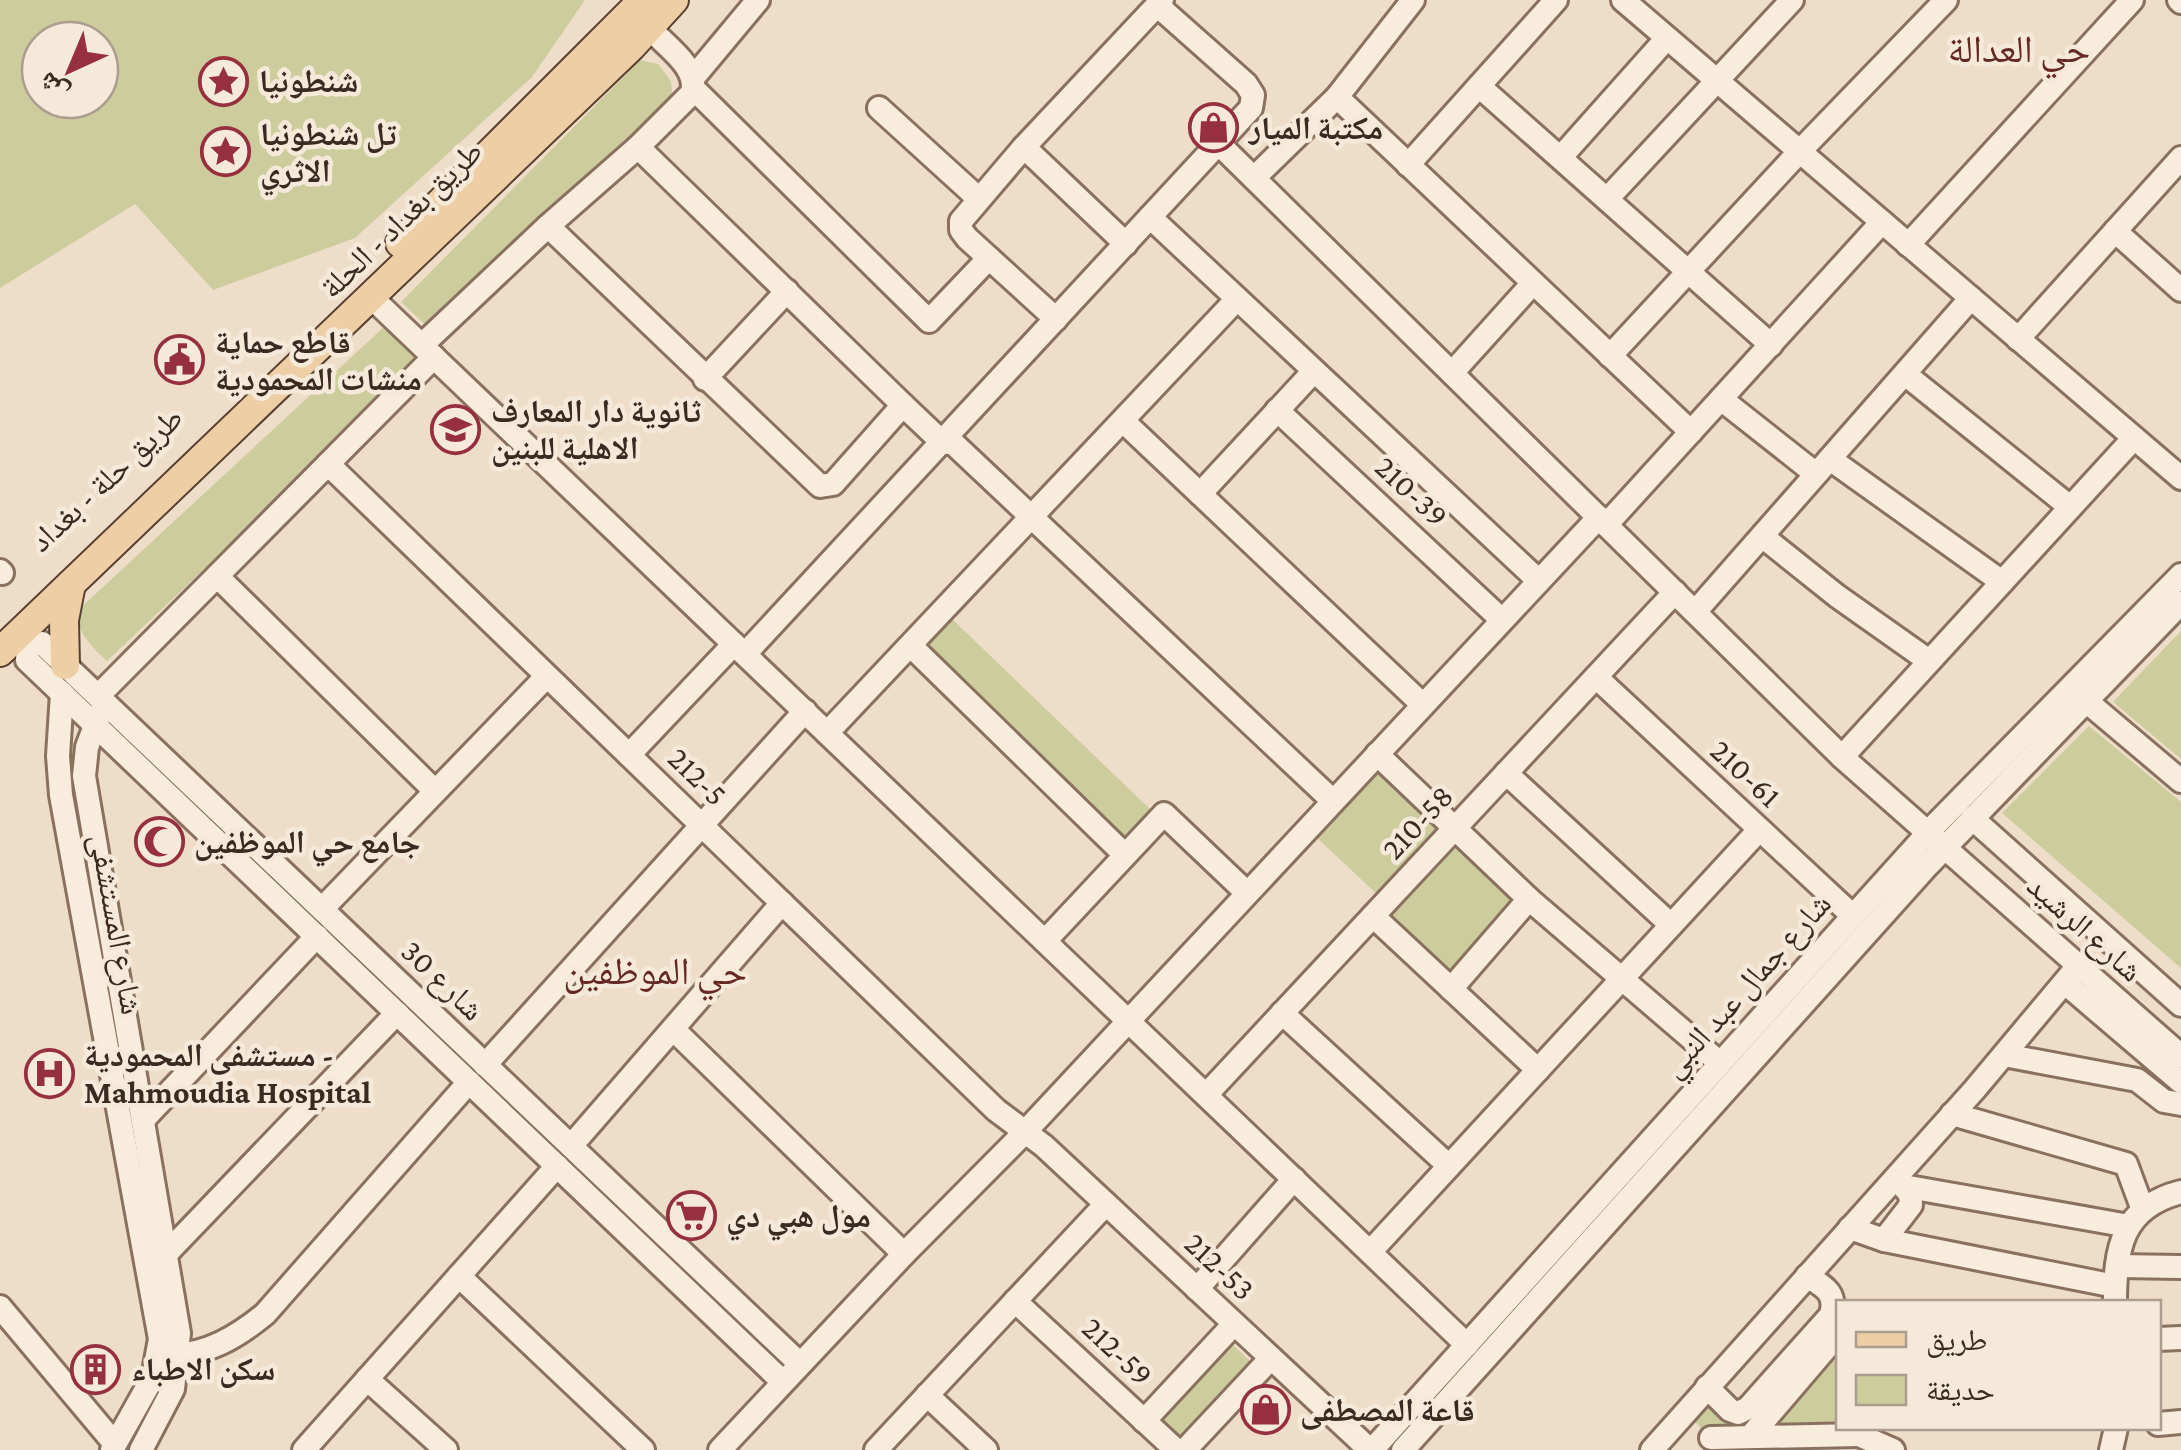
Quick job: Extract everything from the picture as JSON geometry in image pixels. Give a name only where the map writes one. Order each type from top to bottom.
[{"type":"main road","name":"طريق بغداد - الحلة","points":[[12,638],[371,297],[640,9],[674,0]]},
{"type":"main road","name":"طريق حلة - بغداد","points":[[12,638],[259,382],[640,9]]},
{"type":"main road","points":[[64,679],[64,620],[71,584]]},
{"type":"street","points":[[99,717],[216,576],[328,464],[428,351],[548,226],[638,147],[758,0]]},
{"type":"street","points":[[1254,178],[1337,97],[1413,0]]},
{"type":"street","points":[[1408,165],[1556,0]]},
{"type":"street","points":[[1607,199],[1792,0]]},
{"type":"street","points":[[1610,356],[1946,0]]},
{"type":"street","points":[[1908,244],[2132,0]]},
{"type":"street","points":[[628,755],[739,649],[942,442],[1056,320],[1219,144],[1251,108],[1254,95],[1246,84],[1159,3],[962,216],[961,230],[1056,320]]},
{"type":"street","points":[[1638,5],[1667,38],[2181,478]]},
{"type":"street","points":[[640,9],[684,64],[693,83],[929,321],[989,258]]},
{"type":"street","points":[[1560,157],[1667,38]]},
{"type":"street","points":[[1479,86],[1771,345]]},
{"type":"street","points":[[1337,97],[1691,432]]},
{"type":"street","points":[[879,108],[978,198]]},
{"type":"street","name":"شارع الرشيد","points":[[1219,144],[1842,756],[1964,864],[2073,971],[2106,991],[2181,1056]]},
{"type":"street","points":[[1024,146],[1126,244]]},
{"type":"street","points":[[638,147],[942,442],[954,444],[1333,801]]},
{"type":"street","points":[[2018,338],[2115,231],[2176,175]]},
{"type":"street","points":[[1150,218],[1538,581]]},
{"type":"street","points":[[729,1447],[775,1375],[904,1254],[1024,1133],[1538,581],[1691,432],[1882,222]]},
{"type":"street","points":[[548,226],[815,483],[833,484],[903,405]]},
{"type":"street","points":[[2115,231],[2181,290]]},
{"type":"street","points":[[1452,373],[1533,283]]},
{"type":"street","points":[[705,379],[787,290]]},
{"type":"street","points":[[371,297],[1467,1345]]},
{"type":"street","points":[[1696,612],[1971,298]]},
{"type":"street","points":[[828,733],[1238,299]]},
{"type":"street","points":[[1200,494],[1314,370]]},
{"type":"street","points":[[1905,374],[2070,507]]},
{"type":"street","points":[[1721,399],[2002,582]]},
{"type":"street","name":"210-39","points":[[1277,410],[1502,620]]},
{"type":"street","points":[[1123,421],[1423,705]]},
{"type":"street","points":[[1842,756],[2134,438]]},
{"type":"street","name":"212-5","points":[[328,464],[1024,1133]]},
{"type":"street","points":[[1762,536],[1929,662]]},
{"type":"street","name":"شارع جمال عبد النبي","points":[[1403,1450],[1936,840],[2181,575]]},
{"type":"street","points":[[216,576],[436,791]]},
{"type":"street","name":"210-58","points":[[1206,1096],[1676,592]]},
{"type":"street","name":"شارع جمال عبد النبي","points":[[1371,1450],[1853,916],[1936,840],[1972,818],[2181,602]]},
{"type":"street","name":"شارع 30","points":[[12,638],[64,679],[397,1013],[477,1074]]},
{"type":"street","points":[[911,646],[1125,855]]},
{"type":"street","points":[[322,909],[546,676]]},
{"type":"street","name":"210-61","points":[[1596,677],[1853,916]]},
{"type":"street","name":"شارع المستشفى","points":[[64,679],[59,776],[160,1339],[169,1355]]},
{"type":"street","points":[[2085,700],[2181,781]]},
{"type":"street","points":[[169,1355],[210,1349],[266,1314],[804,712]]},
{"type":"street","name":"شارع 30","points":[[99,717],[322,909],[477,1074],[792,1357]]},
{"type":"street","name":"شارع المستشفى","points":[[99,717],[84,776],[178,1321],[169,1355],[168,1403],[142,1450]]},
{"type":"street","points":[[1377,754],[1529,899],[1720,1063]]},
{"type":"street","points":[[59,776],[65,766],[73,764],[84,776]]},
{"type":"street","points":[[1506,774],[1671,925]]},
{"type":"street","points":[[1044,941],[1164,814],[1247,894]]},
{"type":"street","name":"شارع الرشيد","points":[[1972,818],[2181,1005]]},
{"type":"street","points":[[1370,1252],[1759,830]]},
{"type":"street","points":[[1964,864],[1972,841],[1980,835],[1991,835]]},
{"type":"street","points":[[1451,989],[1529,899]]},
{"type":"street","points":[[304,1450],[782,903]]},
{"type":"street","points":[[1373,916],[1538,1070]]},
{"type":"street","points":[[143,1120],[316,936]]},
{"type":"street","points":[[1655,1448],[1850,1228],[1899,1182],[2073,971],[2098,956],[2104,947],[2104,936]]},
{"type":"street","points":[[2106,991],[2114,968],[2122,962],[2132,962]]},
{"type":"street","points":[[2073,971],[2181,1067]]},
{"type":"street","points":[[2073,971],[2181,1082]]},
{"type":"street","points":[[166,1254],[397,1013]]},
{"type":"street","points":[[1282,1013],[1449,1166]]},
{"type":"street","points":[[673,1029],[904,1254]]},
{"type":"street","points":[[2004,1054],[2137,1080],[2164,1101],[2181,1104]]},
{"type":"street","points":[[1952,1114],[2126,1164],[2136,1218],[2116,1285]]},
{"type":"street","name":"212-53","points":[[1024,1133],[1044,1146],[1371,1450]]},
{"type":"street","name":"شارع 30","points":[[563,1155],[775,1375]]},
{"type":"street","points":[[1197,1289],[1294,1180]]},
{"type":"street","points":[[1899,1182],[2136,1218],[2163,1196],[2181,1192]]},
{"type":"street","points":[[1884,1240],[1912,1205],[1910,1194],[1899,1182]]},
{"type":"street","points":[[876,1450],[1106,1204]]},
{"type":"street","points":[[1850,1228],[1884,1240],[2116,1285],[2181,1267]]},
{"type":"street","points":[[459,1276],[643,1450]]},
{"type":"street","points":[[1707,1387],[1730,1410],[1738,1414],[1748,1408],[1831,1315],[1837,1296],[1807,1276]]},
{"type":"street","name":"212-59","points":[[1015,1300],[1176,1450]]},
{"type":"street","points":[[0,1306],[114,1447]]},
{"type":"street","points":[[1144,1421],[1234,1324]]},
{"type":"street","points":[[1750,1438],[1836,1336]]},
{"type":"street","name":"شارع المستشفى","points":[[114,1447],[169,1355]]},
{"type":"street","points":[[1185,1450],[1270,1358]]},
{"type":"street","points":[[367,1379],[446,1450]]},
{"type":"street","points":[[927,1395],[986,1450]]},
{"type":"street","points":[[1685,1412],[1706,1444],[1859,1432],[1894,1450]]},
{"type":"green space","name":"تل شنطونيا الاثري","points":[[0,0],[585,0],[532,77],[355,238],[213,290],[135,204],[0,288]]},
{"type":"green space","points":[[640,60],[658,64],[671,81],[673,101],[429,328],[401,302]]},
{"type":"green space","points":[[385,326],[422,363],[107,661],[83,634],[76,612]]},
{"type":"green space","points":[[951,618],[1152,811],[1124,840],[923,647]]},
{"type":"green space","points":[[2181,631],[2181,759],[2113,702]]},
{"type":"green space","points":[[2089,726],[2181,802],[2181,968],[2002,813]]},
{"type":"green space","points":[[1377,766],[1443,828],[1379,896],[1313,834]]},
{"type":"green space","points":[[1458,841],[1521,898],[1451,974],[1388,916]]},
{"type":"green space","points":[[1830,1290],[1842,1300],[1836,1300],[1836,1428],[1711,1438],[1685,1412],[1707,1387],[1738,1413],[1831,1315]]},
{"type":"green space","points":[[1230,1342],[1251,1362],[1177,1442],[1156,1422]]},
{"type":"place","name":"شنطونيا","points":[[224,81]]},
{"type":"place","name":"مكتبة الميار","points":[[1214,128]]},
{"type":"place","name":"تل شنطونيا الاثري","points":[[225,152]]},
{"type":"place","name":"قاطع حماية منشات المحمودية","points":[[180,360]]},
{"type":"place","name":"ثانوية دار المعارف الاهلية للبنين","points":[[456,429]]},
{"type":"place","name":"جامع حي الموظفين","points":[[159,842]]},
{"type":"place","name":"مستشفى المحمودية - Mahmoudia Hospital","points":[[49,1073]]},
{"type":"place","name":"مول هبي دي","points":[[691,1216]]},
{"type":"place","name":"سكن الاطباء","points":[[96,1369]]},
{"type":"place","name":"قاعة المصطفى","points":[[1265,1410]]},
{"type":"district","name":"حي العدالة","points":[[2019,49]]},
{"type":"district","name":"حي الموظفين","points":[[655,971]]}]
